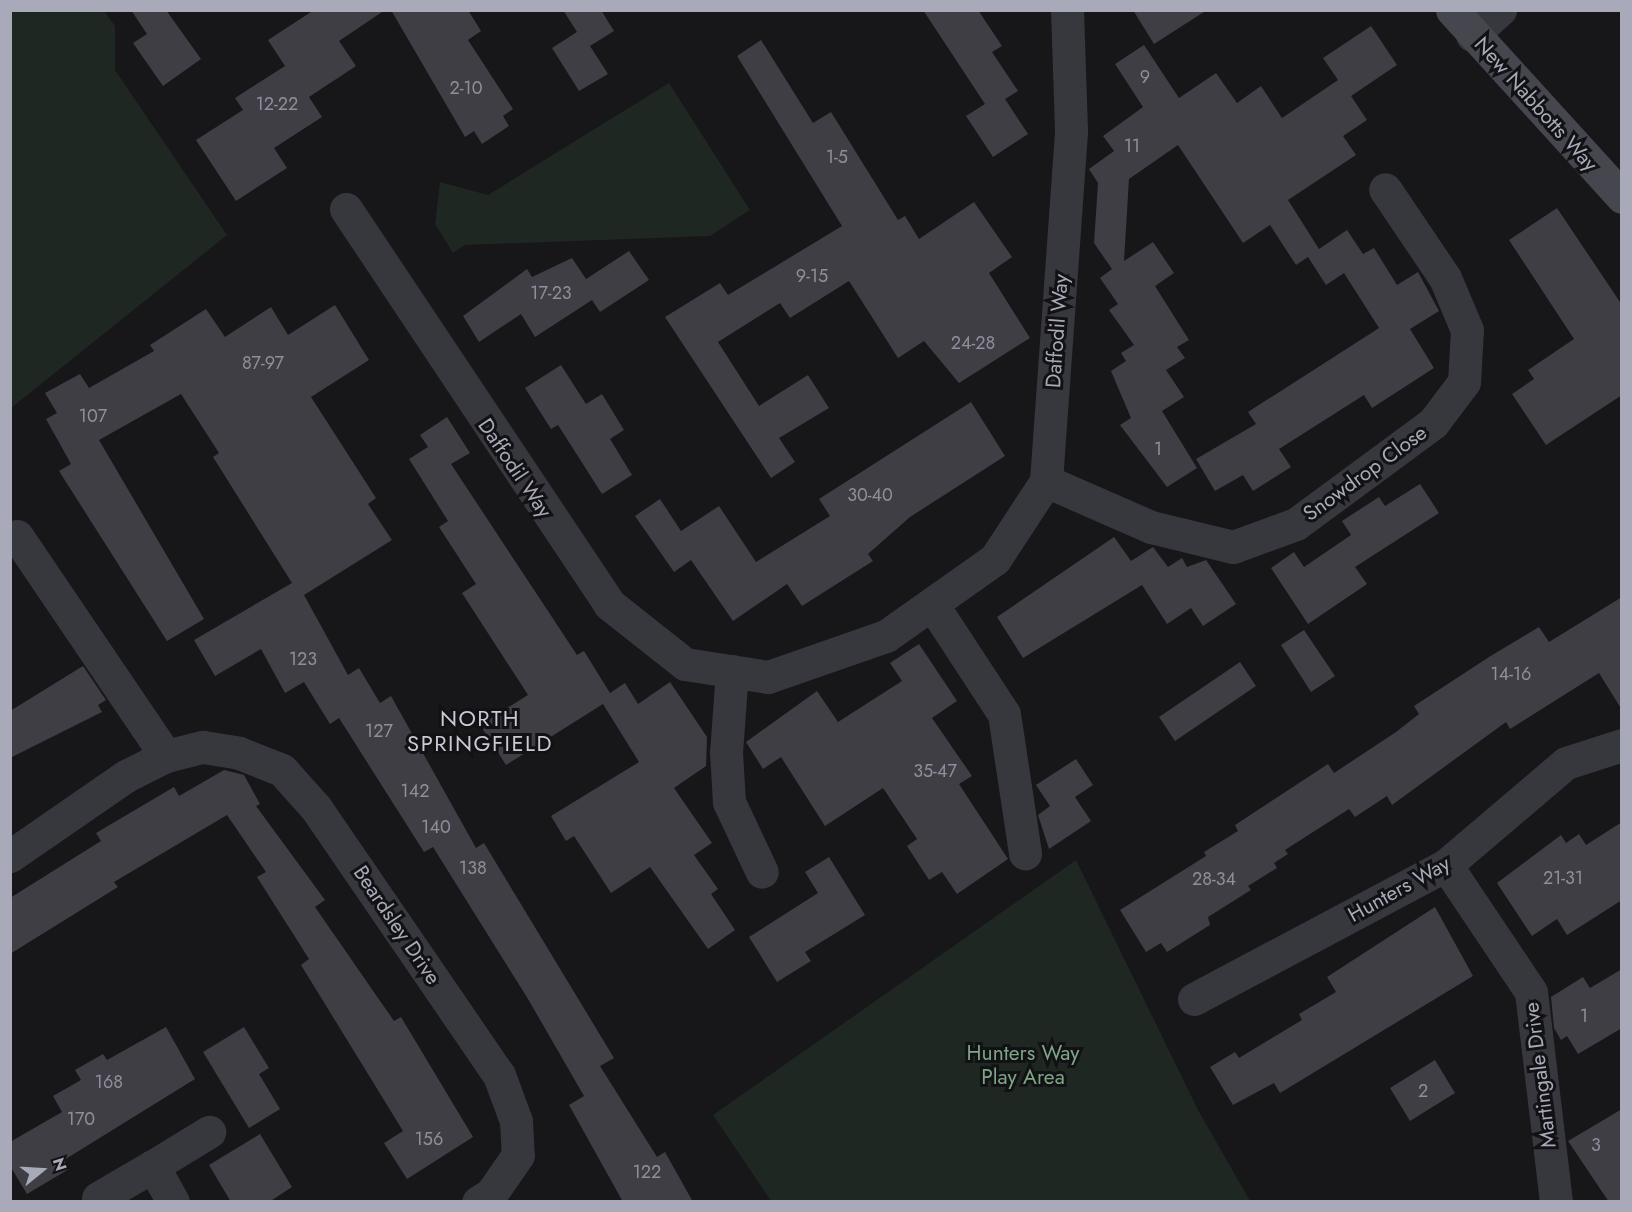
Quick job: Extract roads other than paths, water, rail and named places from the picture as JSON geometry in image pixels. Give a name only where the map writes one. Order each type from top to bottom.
[{"type":"street","name":"Daffodil Way","points":[[346,209],[609,604],[685,664],[768,676],[886,636],[932,604],[995,559],[1046,481],[1071,130],[1067,10]]},
{"type":"street","name":"New Nabbotts Way","points":[[1452,10],[1622,197]]},
{"type":"street","points":[[1473,35],[1500,10]]},
{"type":"street","name":"Snowdrop Close","points":[[1046,481],[1151,526],[1233,547],[1296,524],[1433,423],[1464,382],[1467,330],[1445,278],[1385,189]]},
{"type":"street","points":[[17,536],[166,756]]},
{"type":"street","points":[[932,604],[1004,714],[1025,853]]},
{"type":"street","points":[[732,671],[726,752],[729,802],[762,872]]},
{"type":"street","name":"Hunters Way","points":[[1194,999],[1446,865],[1566,763],[1622,745]]},
{"type":"street","name":"Beardsley Drive","points":[[10,856],[126,776],[166,756],[203,747],[239,753],[282,770],[316,808],[500,1075],[516,1120],[518,1155],[491,1199]]},
{"type":"street","name":"Martingale Drive","points":[[1446,865],[1531,992],[1556,1202]]},
{"type":"street","points":[[98,1198],[209,1132]]},
{"type":"street","points":[[153,1166],[173,1202]]},
{"type":"district","name":"NORTH SPRINGFIELD","points":[[480,730]]},
{"type":"park label","name":"Hunters Way Play Area","points":[[1023,1065]]}]
